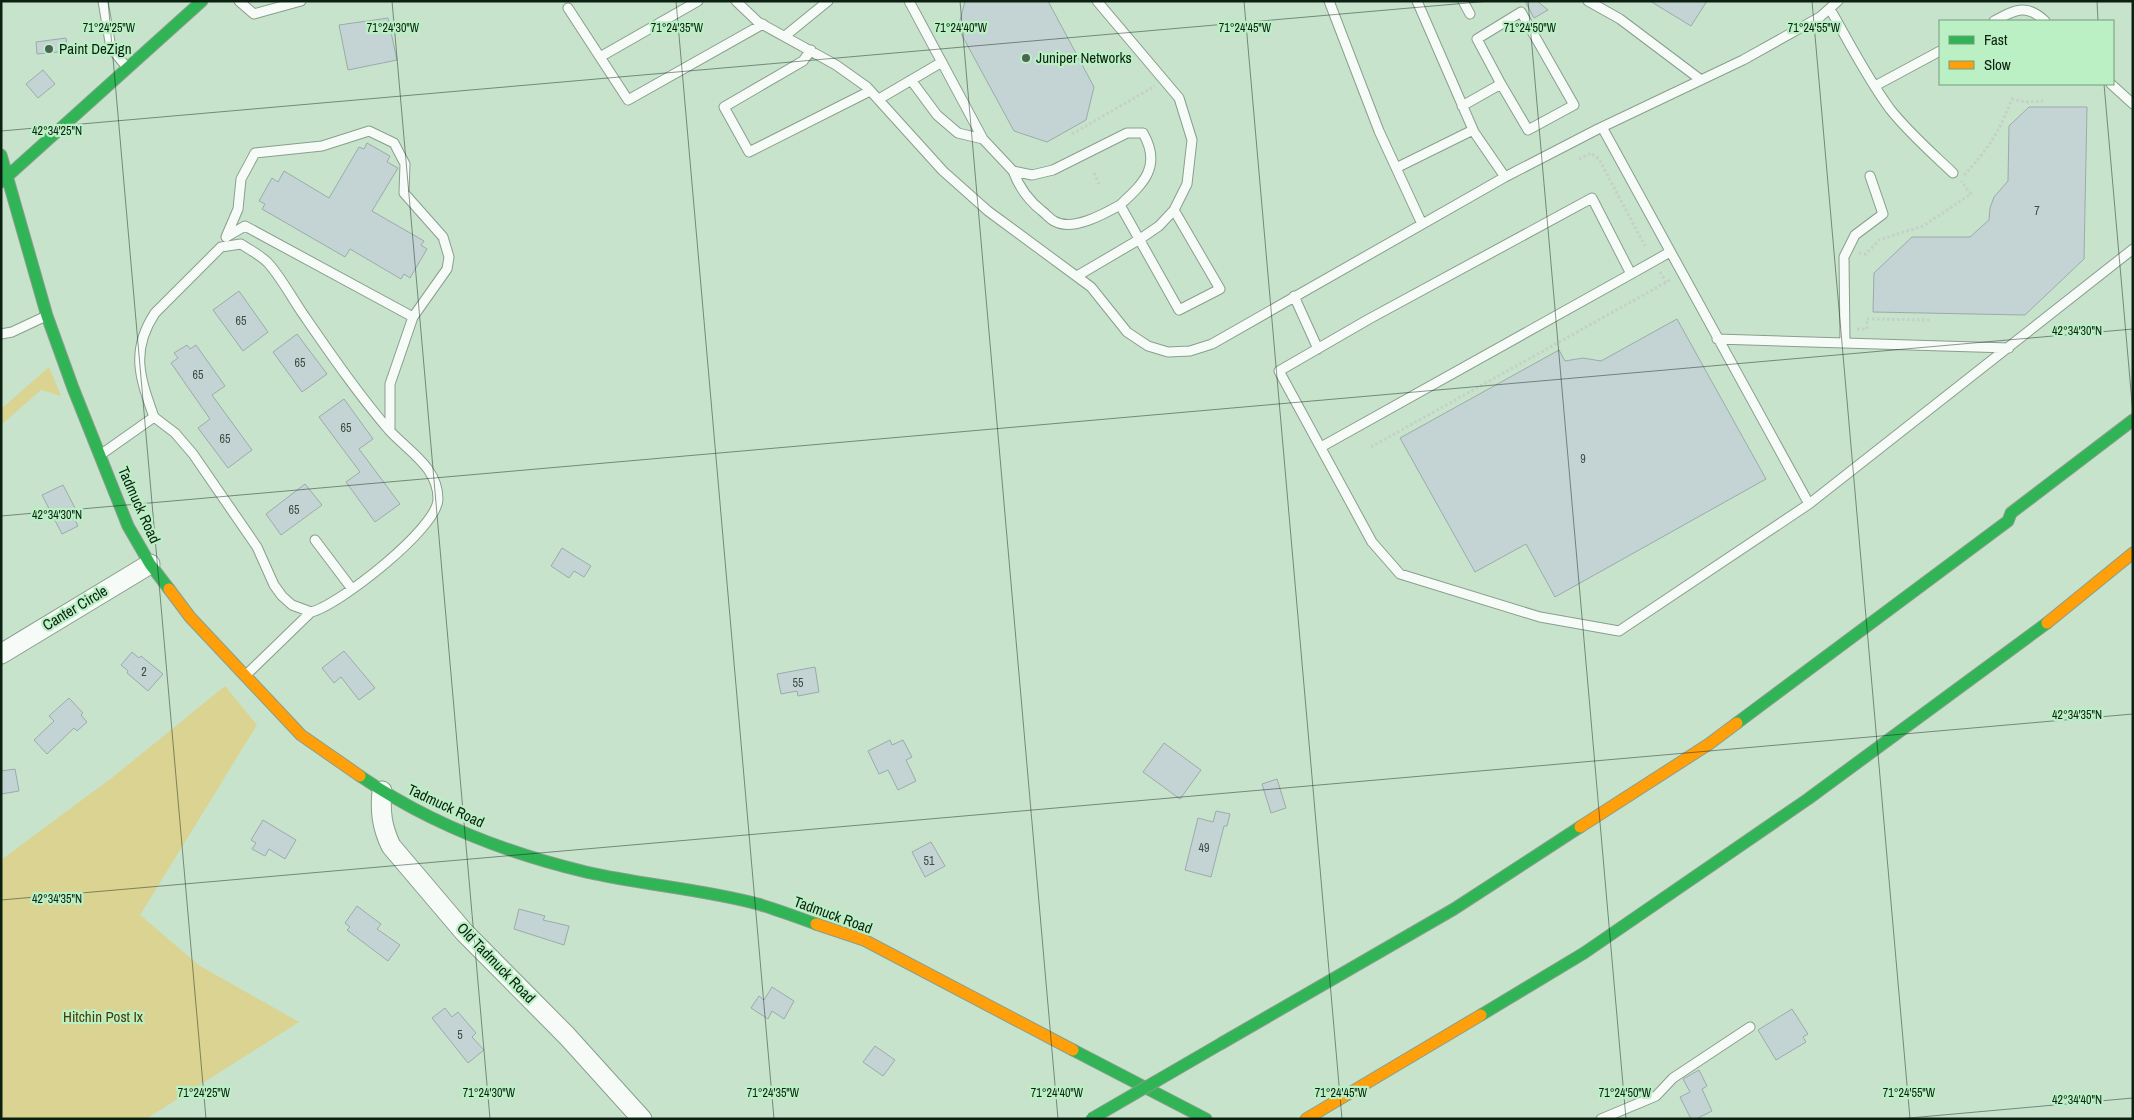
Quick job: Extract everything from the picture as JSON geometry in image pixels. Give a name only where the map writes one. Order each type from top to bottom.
[{"type":"main road","points":[[5,179],[202,1]]},
{"type":"main road","name":"Tadmuck Road","points":[[1,155],[5,179],[46,316],[128,526],[150,564],[190,617],[301,735],[382,791],[417,811],[476,837],[548,862],[588,872],[757,904],[864,940],[1206,1119]]},
{"type":"main road","points":[[1091,1119],[1454,909],[1709,744],[2008,521],[2011,513],[2133,420]]},
{"type":"main road","points":[[1306,1119],[1584,953],[1792,810],[2060,613],[2133,553]]},
{"type":"street","name":"Canter Circle","points":[[1,654],[150,564]]},
{"type":"street","name":"Old Tadmuck Road","points":[[382,791],[380,808],[383,830],[391,846],[464,932],[567,1036],[642,1119]]},
{"type":"lane","points":[[103,1],[111,48],[128,68]]},
{"type":"lane","points":[[239,1],[254,14],[301,1]]},
{"type":"lane","points":[[600,57],[698,1]]},
{"type":"lane","points":[[736,1],[763,24],[836,65],[870,90],[943,171],[988,211],[1091,287],[1127,332],[1148,346],[1168,352],[1190,351],[1212,344],[1504,177],[1602,127],[1744,60],[1820,17],[1838,1]]},
{"type":"lane","points":[[785,36],[828,1]]},
{"type":"lane","points":[[909,1],[984,139],[1013,170],[1024,193],[1055,222],[1076,224],[1097,218],[1120,205],[1143,184],[1151,163],[1151,147],[1143,133],[1127,133],[1053,170],[1032,176],[1013,170]]},
{"type":"lane","points":[[1077,276],[1140,239],[1159,226],[1174,210],[1187,184],[1192,140],[1179,98],[1097,1]]},
{"type":"lane","points":[[1329,1],[1379,131],[1422,224]]},
{"type":"lane","points":[[1417,1],[1472,130],[1504,177]]},
{"type":"lane","points":[[1463,1],[1470,14]]},
{"type":"lane","points":[[1588,1],[1620,19],[1701,80]]},
{"type":"lane","points":[[568,8],[628,100],[763,24]]},
{"type":"lane","points":[[1830,9],[1890,108],[1918,140],[1952,173]]},
{"type":"lane","points":[[1996,20],[2021,9],[2035,12],[2044,20]]},
{"type":"lane","points":[[1521,12],[1574,104],[1528,130],[1501,84],[1477,39],[1521,12]]},
{"type":"lane","points":[[811,50],[803,61],[724,107],[749,152],[870,90]]},
{"type":"lane","points":[[1875,86],[1939,52]]},
{"type":"lane","points":[[879,99],[942,62]]},
{"type":"lane","points":[[911,80],[937,116],[958,133],[984,139]]},
{"type":"lane","points":[[1462,106],[1501,84]]},
{"type":"lane","points":[[2113,85],[2133,104]]},
{"type":"lane","points":[[1602,127],[1809,504]]},
{"type":"lane","points":[[1396,168],[1472,130]]},
{"type":"lane","points":[[226,241],[238,210],[241,179],[255,153],[322,146],[369,131],[394,143],[405,164],[404,193],[443,237],[449,257],[447,269],[413,317],[390,384],[390,431]]},
{"type":"lane","points":[[1844,343],[1844,257],[1855,235],[1883,214],[1870,176]]},
{"type":"lane","points":[[1631,274],[1592,198],[1280,371],[1372,542],[1400,574],[1540,616],[1619,631],[1809,504],[2133,249]]},
{"type":"lane","points":[[1120,205],[1179,310],[1220,288],[1174,210]]},
{"type":"lane","points":[[311,612],[292,605],[282,596],[274,585],[257,547],[193,454],[174,433],[154,417],[140,374],[140,348],[144,332],[155,313],[226,241],[245,226],[413,317]]},
{"type":"lane","points":[[226,241],[241,244],[268,263],[328,350],[390,431],[430,471],[436,483],[438,501],[424,524],[407,545],[336,602],[311,612],[245,676]]},
{"type":"lane","points":[[1321,448],[1670,252]]},
{"type":"lane","points":[[1294,296],[1318,349]]},
{"type":"lane","points":[[1,334],[12,332],[46,316]]},
{"type":"lane","points":[[1717,339],[2008,348]]},
{"type":"lane","points":[[100,455],[154,417]]},
{"type":"lane","points":[[315,540],[352,589]]},
{"type":"lane","points":[[1601,1119],[1656,1096],[1673,1078],[1750,1027]]},
{"type":"path","points":[[1072,134],[1164,80]]},
{"type":"path","points":[[1579,159],[1591,153],[1599,159],[1645,246]]},
{"type":"path","points":[[1094,173],[1099,184]]},
{"type":"path","points":[[1658,268],[1666,282]]},
{"type":"path","points":[[1371,447],[1672,279]]},
{"type":"path","points":[[1856,329],[1867,329],[1867,319],[1931,320]]},
{"type":"green space","points":[[49,367],[61,396],[41,390],[1,425],[1,409]]},
{"type":"green space","name":"Hitchin Post Ix","points":[[225,686],[257,725],[140,915],[200,966],[299,1022],[146,1119],[1,1119],[1,860],[113,777]]},
{"type":"building","name":"Juniper Networks","points":[[965,1],[1048,1],[1094,87],[1086,120],[1047,142],[1014,131],[958,28]]},
{"type":"building","points":[[1525,1],[1537,1],[1548,10],[1534,18]]},
{"type":"building","points":[[1650,1],[1707,1],[1691,26]]},
{"type":"building","points":[[388,18],[397,60],[348,70],[339,25]]},
{"type":"building","points":[[66,38],[68,51],[37,54],[36,42]]},
{"type":"building","points":[[43,70],[55,84],[38,98],[26,84]]},
{"type":"building","points":[[2029,107],[2087,107],[2084,259],[2025,315],[1873,312],[1874,273],[1912,237],[1970,237],[1989,220],[1990,208],[1994,197],[2008,181],[2009,126]]},
{"type":"building","points":[[367,143],[390,156],[387,162],[398,168],[372,211],[424,241],[421,245],[427,249],[410,278],[404,274],[401,279],[350,249],[345,257],[262,209],[265,204],[259,201],[272,178],[278,182],[284,171],[329,198],[359,147],[364,149]]},
{"type":"building","points":[[239,291],[268,332],[243,351],[213,310]]},
{"type":"building","points":[[1677,319],[1766,479],[1555,597],[1526,544],[1475,572],[1400,438],[1559,350],[1565,361],[1583,358],[1601,361]]},
{"type":"building","points":[[297,334],[327,374],[302,392],[273,352]]},
{"type":"building","points":[[187,345],[190,349],[196,345],[225,386],[212,395],[252,450],[228,468],[198,428],[210,419],[171,363],[178,358],[174,353]]},
{"type":"building","points":[[344,399],[373,439],[359,449],[400,504],[375,522],[346,482],[360,472],[319,417]]},
{"type":"building","points":[[305,484],[322,505],[281,535],[266,514]]},
{"type":"building","points":[[63,485],[75,508],[70,510],[78,526],[62,534],[42,495]]},
{"type":"building","points":[[562,548],[591,566],[584,577],[574,571],[569,578],[551,566]]},
{"type":"building","points":[[344,651],[375,688],[359,700],[341,677],[334,683],[322,668]]},
{"type":"building","points":[[132,652],[139,658],[141,656],[163,674],[148,691],[127,673],[128,671],[121,665]]},
{"type":"building","points":[[815,667],[819,692],[798,696],[797,691],[781,694],[777,674]]},
{"type":"building","points":[[69,698],[83,713],[81,715],[87,722],[77,731],[74,728],[47,754],[34,740],[54,721],[49,716]]},
{"type":"building","points":[[890,740],[892,745],[903,740],[912,757],[906,760],[916,781],[898,790],[888,770],[879,774],[868,751]]},
{"type":"building","points":[[1164,743],[1201,770],[1180,799],[1143,772]]},
{"type":"building","points":[[15,769],[19,791],[1,794],[1,771]]},
{"type":"building","points":[[1277,779],[1286,808],[1271,813],[1262,784]]},
{"type":"building","points":[[1216,811],[1230,814],[1227,826],[1224,826],[1211,877],[1185,870],[1198,818],[1213,822]]},
{"type":"building","points":[[263,820],[296,840],[285,859],[269,849],[265,856],[252,849],[256,843],[251,840]]},
{"type":"building","points":[[931,842],[945,866],[925,877],[912,852]]},
{"type":"building","points":[[357,906],[381,924],[377,929],[400,945],[388,961],[347,930],[350,927],[345,923]]},
{"type":"building","points":[[519,909],[545,916],[543,920],[569,926],[564,945],[514,929]]},
{"type":"building","points":[[772,987],[794,1001],[784,1019],[772,1011],[768,1019],[751,1008],[759,996],[764,1000]]},
{"type":"building","points":[[445,1008],[452,1017],[458,1012],[476,1033],[472,1037],[484,1050],[468,1063],[432,1018]]},
{"type":"building","points":[[1792,1009],[1808,1034],[1803,1037],[1806,1042],[1776,1060],[1758,1030]]},
{"type":"building","points":[[875,1046],[895,1060],[883,1076],[863,1062]]},
{"type":"building","points":[[1699,1070],[1707,1086],[1702,1089],[1712,1111],[1696,1119],[1691,1119],[1680,1097],[1690,1092],[1683,1079]]},
{"type":"traffic: fast","points":[[1,182],[202,1]]},
{"type":"traffic: fast","points":[[1,155],[47,316],[73,388],[128,526],[150,564],[169,589]]},
{"type":"traffic: fast","points":[[1737,723],[2008,521],[2011,513],[2133,420]]},
{"type":"traffic: fast","points":[[1481,1015],[1584,953],[1808,799],[2047,623]]},
{"type":"traffic: fast","points":[[360,776],[412,808],[440,822],[526,855],[586,872],[737,899],[765,906],[816,924]]},
{"type":"traffic: fast","points":[[1222,1043],[1454,909],[1580,827]]},
{"type":"traffic: fast","points":[[1091,1119],[1222,1043]]},
{"type":"traffic: fast","points":[[1073,1050],[1206,1119]]},
{"type":"traffic: slow","points":[[2047,623],[2133,553]]},
{"type":"traffic: slow","points":[[169,589],[190,617],[301,735],[360,776]]},
{"type":"traffic: slow","points":[[1580,827],[1709,744],[1737,723]]},
{"type":"traffic: slow","points":[[816,924],[864,940],[1073,1050]]},
{"type":"traffic: slow","points":[[1306,1119],[1481,1015]]},
{"type":"place","name":"Paint DeZign","points":[[49,49]]},
{"type":"place","name":"Juniper Networks","points":[[1026,58]]}]
